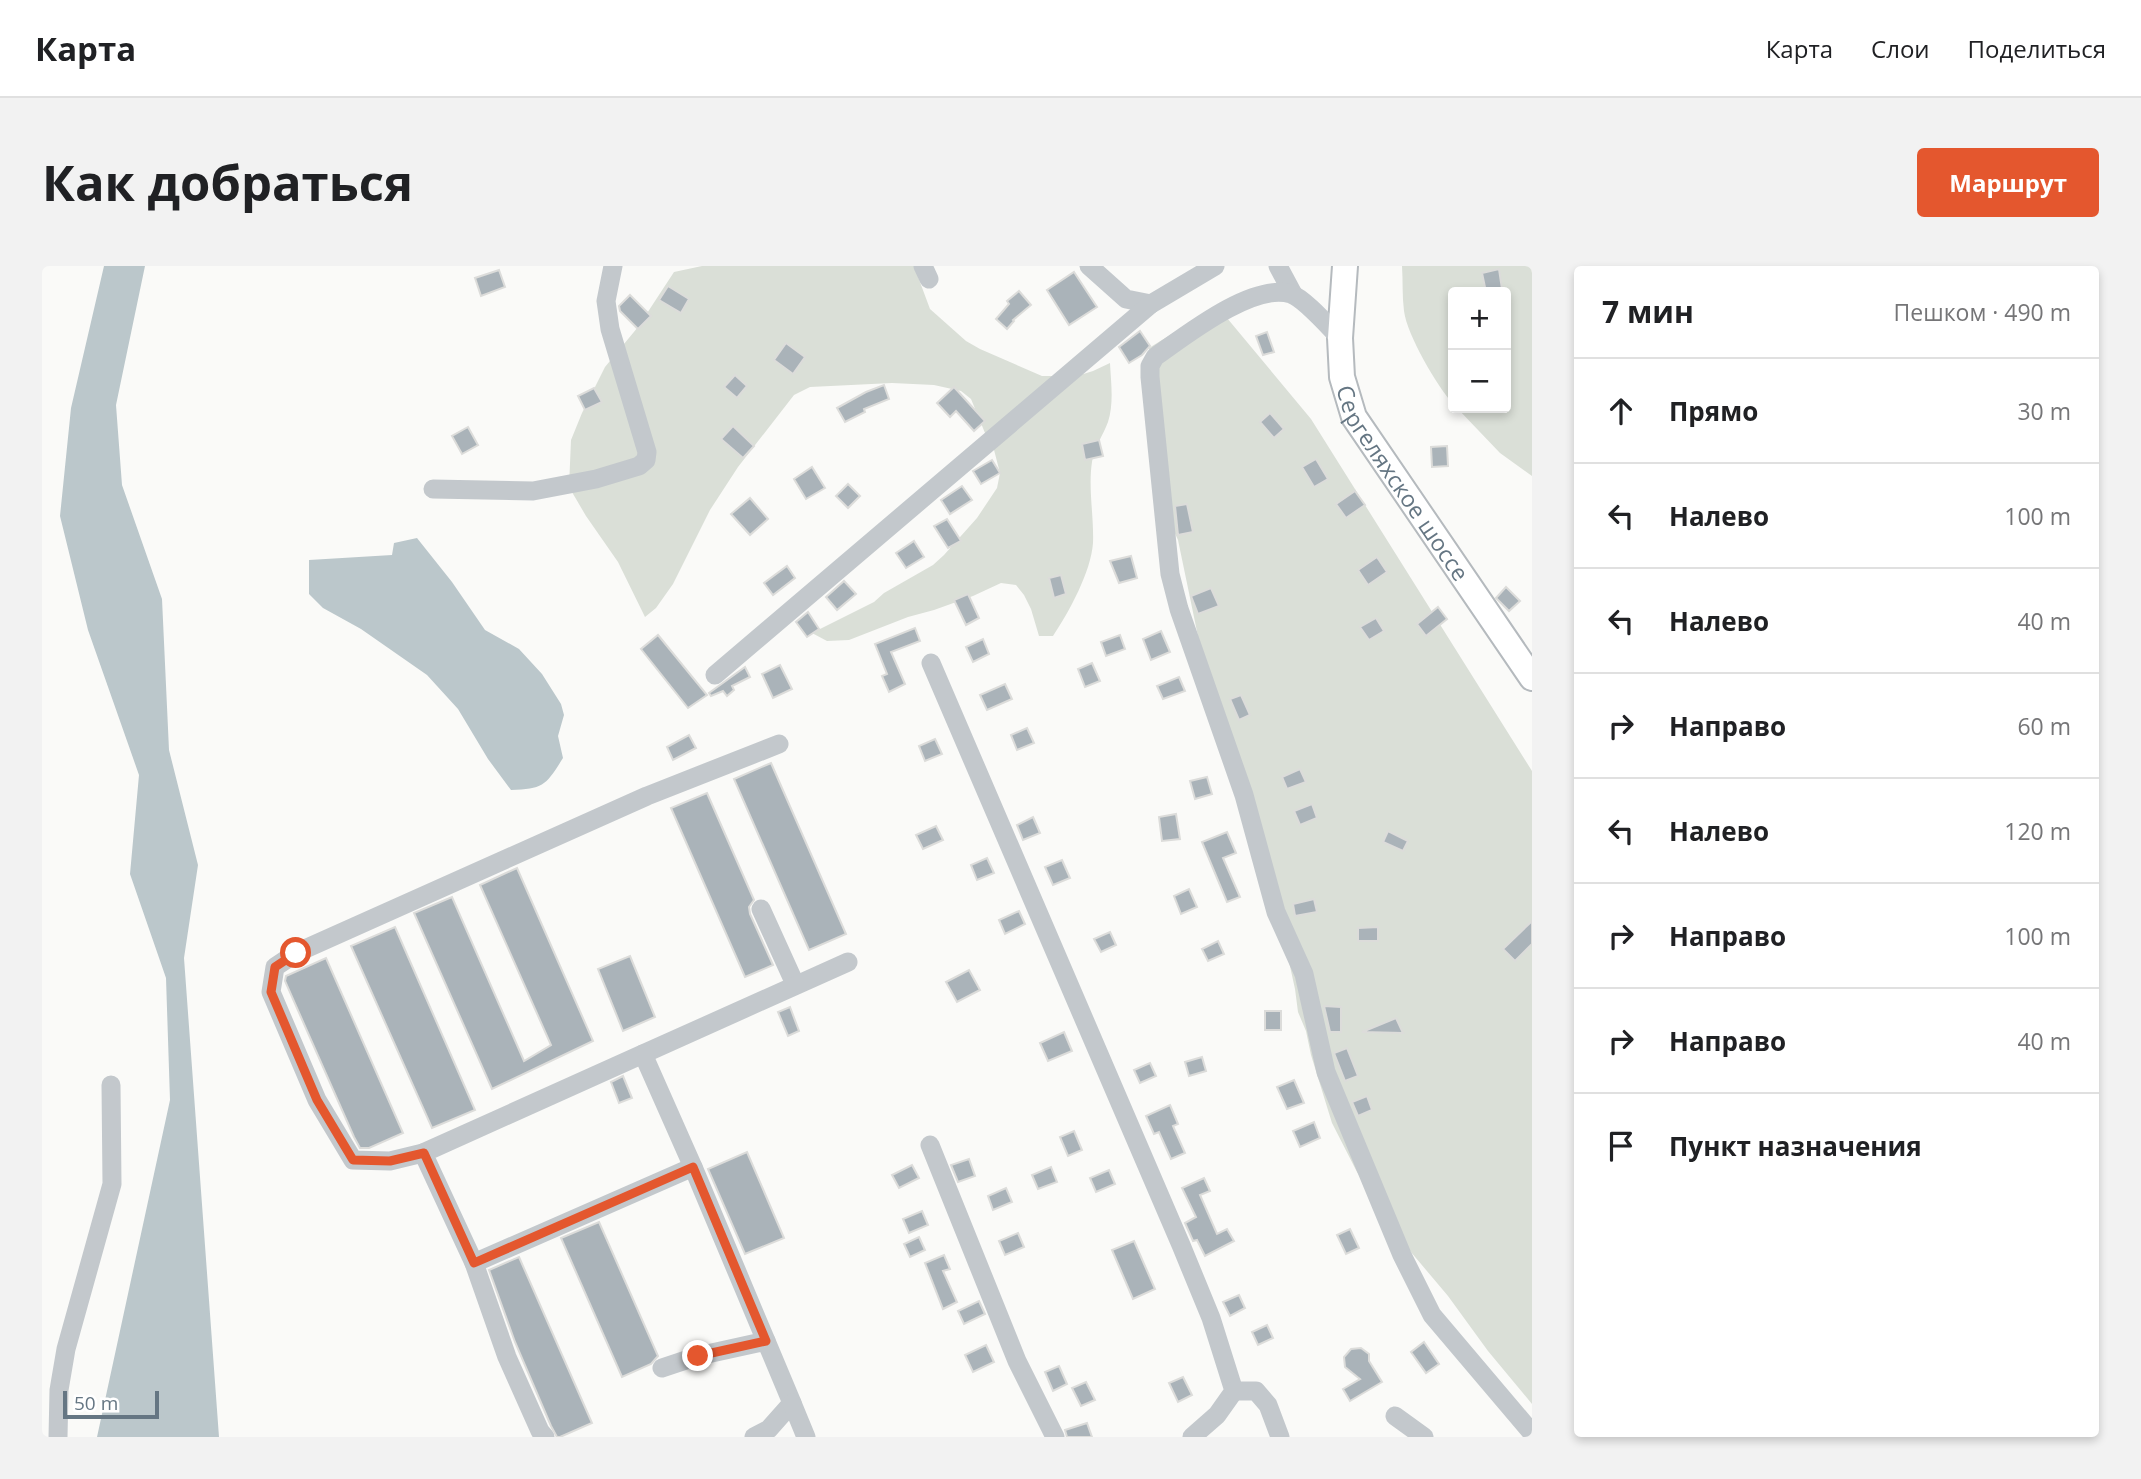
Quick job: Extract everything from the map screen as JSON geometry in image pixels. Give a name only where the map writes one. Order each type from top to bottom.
[{"type":"main road","name":"Сергеляхское шоссе","points":[[1345,266],[1339,338],[1342,377],[1353,417],[1532,678]]},
{"type":"street","points":[[433,489],[533,491],[596,479],[639,466],[646,460],[647,452],[610,329],[606,301],[612,266]]},
{"type":"street","points":[[1089,266],[1126,299],[1151,304]]},
{"type":"street","points":[[715,675],[1151,304],[1215,266]]},
{"type":"street","points":[[1278,266],[1293,295],[1315,312],[1339,338]]},
{"type":"street","points":[[1293,295],[1281,293],[1264,296],[1242,302],[1216,314],[1156,357],[1150,366],[1170,573],[1180,610],[1244,795],[1276,912],[1304,974],[1326,1072],[1355,1144],[1402,1255],[1432,1315],[1532,1433]]},
{"type":"street","points":[[931,663],[1181,1245],[1211,1318],[1234,1391]]},
{"type":"street","points":[[779,744],[647,796],[308,947],[275,967],[271,992],[317,1100],[353,1160],[390,1161],[424,1153],[848,962]]},
{"type":"street","points":[[761,909],[795,984]]},
{"type":"street","points":[[643,1054],[807,1437]]},
{"type":"street","points":[[58,1437],[59,1390],[66,1349],[112,1184],[111,1085]]},
{"type":"street","points":[[930,1145],[1017,1361],[1055,1437]]},
{"type":"street","points":[[424,1153],[474,1263],[507,1357],[545,1437]]},
{"type":"street","points":[[474,1263],[693,1167]]},
{"type":"street","points":[[662,1368],[698,1356],[766,1341]]},
{"type":"street","points":[[1192,1437],[1217,1415],[1234,1391]]},
{"type":"street","points":[[1234,1391],[1256,1391],[1268,1405],[1280,1437]]},
{"type":"street","points":[[754,1437],[769,1429],[792,1404]]},
{"type":"street","points":[[1395,1416],[1424,1437]]},
{"type":"shaded area","points":[[104,266],[145,266],[116,405],[122,485],[162,599],[169,750],[198,865],[184,958],[219,1437],[97,1437],[170,1100],[166,978],[130,874],[139,775],[88,630],[60,516],[71,408]]},
{"type":"shaded area","points":[[702,266],[914,266],[930,309],[966,341],[980,349],[1042,376],[1077,376],[1110,363],[1110,415],[1095,451],[1091,472],[1091,554],[1078,591],[1053,636],[1039,636],[1024,595],[1016,585],[1001,583],[973,596],[849,640],[827,641],[812,633],[874,602],[884,593],[933,565],[977,518],[997,488],[1000,473],[993,446],[971,399],[961,391],[934,385],[892,383],[810,387],[794,395],[738,467],[710,510],[673,584],[656,608],[645,617],[618,562],[569,487],[571,440],[605,367],[638,327],[674,272]]},
{"type":"shaded area","points":[[1402,266],[1532,266],[1532,476],[1500,453],[1462,413],[1511,413],[1511,287],[1448,287],[1448,398],[1417,346],[1404,311]]},
{"type":"shaded area","points":[[1217,306],[1311,419],[1532,771],[1532,1404],[1405,1245],[1357,1172],[1332,1123],[1298,1012],[1284,939],[1205,670],[1178,540],[1165,512],[1155,464],[1149,348]]},
{"type":"shaded area","points":[[417,538],[485,630],[519,649],[542,674],[561,704],[564,715],[558,736],[563,758],[548,780],[537,787],[511,790],[488,759],[458,709],[427,675],[361,629],[323,608],[309,594],[309,560],[392,555],[394,543]]},
{"type":"building","points":[[1499,269],[1502,287],[1485,287],[1482,273]]},
{"type":"building","points":[[499,270],[505,287],[481,296],[475,278]]},
{"type":"building","points":[[1074,272],[1097,307],[1069,325],[1047,290]]},
{"type":"building","points":[[668,286],[689,299],[681,313],[659,300]]},
{"type":"building","points":[[1019,291],[1031,305],[1013,320],[1007,329],[996,319],[1009,304],[1007,301]]},
{"type":"building","points":[[630,295],[651,316],[638,329],[620,311],[619,306]]},
{"type":"building","points":[[1140,331],[1150,346],[1129,363],[1119,347]]},
{"type":"building","points":[[1267,332],[1274,352],[1263,355],[1256,336]]},
{"type":"building","points":[[786,343],[805,357],[793,374],[774,360]]},
{"type":"building","points":[[735,375],[747,386],[737,398],[724,387]]},
{"type":"building","points":[[884,385],[889,399],[864,409],[865,412],[845,422],[837,408]]},
{"type":"building","points":[[954,387],[985,421],[974,431],[956,411],[950,417],[937,403]]},
{"type":"building","points":[[594,388],[602,402],[585,410],[578,396]]},
{"type":"building","points":[[1270,413],[1284,429],[1274,438],[1260,422]]},
{"type":"building","points":[[733,426],[754,446],[743,458],[721,439]]},
{"type":"building","points":[[468,427],[478,445],[462,454],[452,436]]},
{"type":"building","points":[[1099,440],[1103,456],[1085,460],[1082,444]]},
{"type":"building","points":[[1447,446],[1448,466],[1432,467],[1431,447]]},
{"type":"building","points":[[1316,459],[1328,479],[1314,487],[1302,467]]},
{"type":"building","points":[[992,460],[1000,473],[981,484],[973,471]]},
{"type":"building","points":[[812,467],[825,488],[806,499],[794,479]]},
{"type":"building","points":[[848,484],[860,496],[848,508],[836,496]]},
{"type":"building","points":[[962,486],[972,500],[950,514],[941,500]]},
{"type":"building","points":[[1355,491],[1365,505],[1346,518],[1336,504]]},
{"type":"building","points":[[750,498],[768,519],[750,535],[731,514]]},
{"type":"building","points":[[1187,504],[1193,532],[1178,535],[1175,506]]},
{"type":"building","points":[[947,519],[961,541],[948,548],[934,526]]},
{"type":"building","points":[[914,541],[924,557],[906,568],[896,553]]},
{"type":"building","points":[[1131,556],[1137,578],[1119,583],[1110,561]]},
{"type":"building","points":[[1377,557],[1387,572],[1368,585],[1358,570]]},
{"type":"building","points":[[787,566],[795,578],[773,595],[764,583]]},
{"type":"building","points":[[1061,575],[1066,594],[1054,598],[1049,578]]},
{"type":"building","points":[[844,581],[856,594],[837,610],[826,597]]},
{"type":"building","points":[[1506,587],[1520,601],[1509,611],[1496,598]]},
{"type":"building","points":[[1211,588],[1219,606],[1198,614],[1191,596]]},
{"type":"building","points":[[968,594],[979,618],[966,625],[954,600]]},
{"type":"building","points":[[1438,607],[1447,619],[1426,636],[1417,624]]},
{"type":"building","points":[[808,612],[819,629],[807,637],[796,622]]},
{"type":"building","points":[[1376,618],[1384,631],[1369,640],[1360,627]]},
{"type":"building","points":[[915,628],[920,641],[891,652],[905,684],[889,692],[882,676],[887,674],[875,644]]},
{"type":"building","points":[[1161,631],[1170,652],[1151,660],[1143,639]]},
{"type":"building","points":[[658,635],[707,695],[688,708],[641,649]]},
{"type":"building","points":[[1120,635],[1125,649],[1106,656],[1101,642]]},
{"type":"building","points":[[983,639],[989,654],[973,662],[966,647]]},
{"type":"building","points":[[1092,663],[1100,681],[1085,687],[1078,669]]},
{"type":"building","points":[[780,665],[792,689],[773,698],[762,674]]},
{"type":"building","points":[[745,667],[750,677],[732,686],[734,690],[727,696],[723,691],[711,696],[709,693]]},
{"type":"building","points":[[1179,677],[1185,691],[1163,699],[1157,686]]},
{"type":"building","points":[[1005,684],[1012,699],[987,710],[980,695]]},
{"type":"building","points":[[1241,695],[1250,715],[1239,720],[1230,699]]},
{"type":"building","points":[[1027,728],[1034,743],[1017,750],[1011,735]]},
{"type":"building","points":[[689,735],[696,748],[673,760],[667,747]]},
{"type":"building","points":[[935,739],[942,754],[925,761],[919,746]]},
{"type":"building","points":[[771,763],[846,934],[809,950],[734,779]]},
{"type":"building","points":[[1300,769],[1306,782],[1287,789],[1282,777]]},
{"type":"building","points":[[1207,777],[1212,794],[1195,799],[1190,781]]},
{"type":"building","points":[[707,793],[754,900],[749,907],[750,914],[773,965],[745,977],[671,808]]},
{"type":"building","points":[[1312,804],[1317,818],[1300,825],[1294,811]]},
{"type":"building","points":[[1176,814],[1180,839],[1162,841],[1159,817]]},
{"type":"building","points":[[1033,817],[1040,833],[1023,840],[1017,825]]},
{"type":"building","points":[[936,826],[943,840],[923,849],[916,835]]},
{"type":"building","points":[[1388,831],[1408,841],[1403,851],[1383,842]]},
{"type":"building","points":[[1227,832],[1236,853],[1223,858],[1240,897],[1227,902],[1202,842]]},
{"type":"building","points":[[987,858],[994,873],[977,880],[971,865]]},
{"type":"building","points":[[1062,860],[1070,878],[1053,885],[1045,867]]},
{"type":"building","points":[[517,868],[593,1041],[492,1089],[414,913],[452,897],[524,1061],[551,1045],[480,885]]},
{"type":"building","points":[[1189,889],[1197,907],[1181,914],[1174,896]]},
{"type":"building","points":[[1314,899],[1317,912],[1295,916],[1293,904]]},
{"type":"building","points":[[1019,911],[1025,924],[1005,934],[999,920]]},
{"type":"building","points":[[1532,921],[1532,944],[1515,961],[1503,949]]},
{"type":"building","points":[[395,927],[475,1110],[432,1128],[351,946]]},
{"type":"building","points":[[1378,927],[1378,941],[1358,941],[1358,928]]},
{"type":"building","points":[[1110,932],[1116,945],[1101,952],[1094,939]]},
{"type":"building","points":[[1218,941],[1224,954],[1208,961],[1202,949]]},
{"type":"building","points":[[630,956],[655,1017],[623,1031],[598,969]]},
{"type":"building","points":[[326,958],[403,1133],[369,1148],[360,1148],[354,1137],[285,981],[286,976]]},
{"type":"building","points":[[969,970],[980,990],[957,1002],[946,982]]},
{"type":"building","points":[[1324,1006],[1341,1007],[1341,1032],[1330,1032]]},
{"type":"building","points":[[790,1007],[799,1031],[788,1036],[778,1012]]},
{"type":"building","points":[[1265,1011],[1281,1011],[1281,1030],[1265,1030]]},
{"type":"building","points":[[1396,1018],[1403,1033],[1362,1032]]},
{"type":"building","points":[[1064,1032],[1072,1051],[1048,1061],[1040,1043]]},
{"type":"building","points":[[1347,1048],[1358,1076],[1345,1081],[1334,1053]]},
{"type":"building","points":[[1202,1057],[1206,1071],[1189,1076],[1185,1062]]},
{"type":"building","points":[[1150,1063],[1156,1076],[1140,1083],[1134,1070]]},
{"type":"building","points":[[623,1076],[632,1098],[619,1103],[611,1082]]},
{"type":"building","points":[[1294,1080],[1304,1103],[1287,1109],[1277,1087]]},
{"type":"building","points":[[1367,1096],[1372,1110],[1358,1116],[1352,1102]]},
{"type":"building","points":[[1170,1105],[1178,1124],[1173,1126],[1185,1153],[1171,1159],[1159,1132],[1154,1134],[1146,1116]]},
{"type":"building","points":[[1314,1122],[1320,1138],[1300,1147],[1293,1131]]},
{"type":"building","points":[[1074,1131],[1082,1150],[1068,1156],[1060,1137]]},
{"type":"building","points":[[747,1152],[784,1238],[745,1254],[708,1169]]},
{"type":"building","points":[[969,1159],[975,1176],[958,1182],[951,1165]]},
{"type":"building","points":[[912,1165],[919,1178],[899,1188],[892,1175]]},
{"type":"building","points":[[1051,1167],[1057,1182],[1038,1189],[1032,1175]]},
{"type":"building","points":[[1109,1170],[1115,1184],[1096,1192],[1090,1178]]},
{"type":"building","points":[[1204,1178],[1210,1191],[1200,1195],[1217,1234],[1227,1229],[1234,1241],[1205,1256],[1197,1240],[1193,1241],[1185,1223],[1196,1217],[1182,1188]]},
{"type":"building","points":[[1006,1188],[1012,1202],[993,1210],[988,1196]]},
{"type":"building","points":[[922,1211],[928,1225],[909,1233],[903,1219]]},
{"type":"building","points":[[599,1222],[658,1356],[651,1364],[622,1377],[561,1238]]},
{"type":"building","points":[[1350,1229],[1359,1248],[1346,1254],[1337,1235]]},
{"type":"building","points":[[1018,1233],[1024,1247],[1005,1255],[999,1241]]},
{"type":"building","points":[[919,1237],[925,1250],[910,1257],[904,1244]]},
{"type":"building","points":[[1134,1241],[1155,1289],[1133,1299],[1112,1250]]},
{"type":"building","points":[[944,1255],[950,1269],[943,1271],[957,1302],[943,1309],[925,1263]]},
{"type":"building","points":[[519,1257],[592,1423],[560,1437],[557,1437],[551,1426],[515,1342],[489,1270]]},
{"type":"building","points":[[1239,1295],[1245,1308],[1230,1316],[1223,1302]]},
{"type":"building","points":[[979,1301],[985,1314],[964,1324],[958,1311]]},
{"type":"building","points":[[1267,1325],[1273,1338],[1258,1345],[1252,1332]]},
{"type":"building","points":[[1424,1342],[1439,1364],[1426,1373],[1411,1352]]},
{"type":"building","points":[[986,1345],[994,1362],[973,1372],[965,1355]]},
{"type":"building","points":[[1361,1348],[1369,1354],[1369,1361],[1382,1382],[1350,1401],[1343,1389],[1360,1379],[1345,1367],[1344,1357],[1351,1349]]},
{"type":"building","points":[[1059,1366],[1067,1384],[1053,1391],[1045,1372]]},
{"type":"building","points":[[1183,1377],[1192,1395],[1178,1402],[1169,1383]]},
{"type":"building","points":[[1086,1382],[1095,1400],[1081,1406],[1072,1388]]},
{"type":"building","points":[[1087,1423],[1092,1437],[1067,1437],[1065,1430]]},
{"type":"route","points":[[296,953],[275,967],[271,992],[317,1100],[353,1160],[390,1161],[424,1153],[474,1263],[693,1167],[766,1341],[698,1356]]}]
